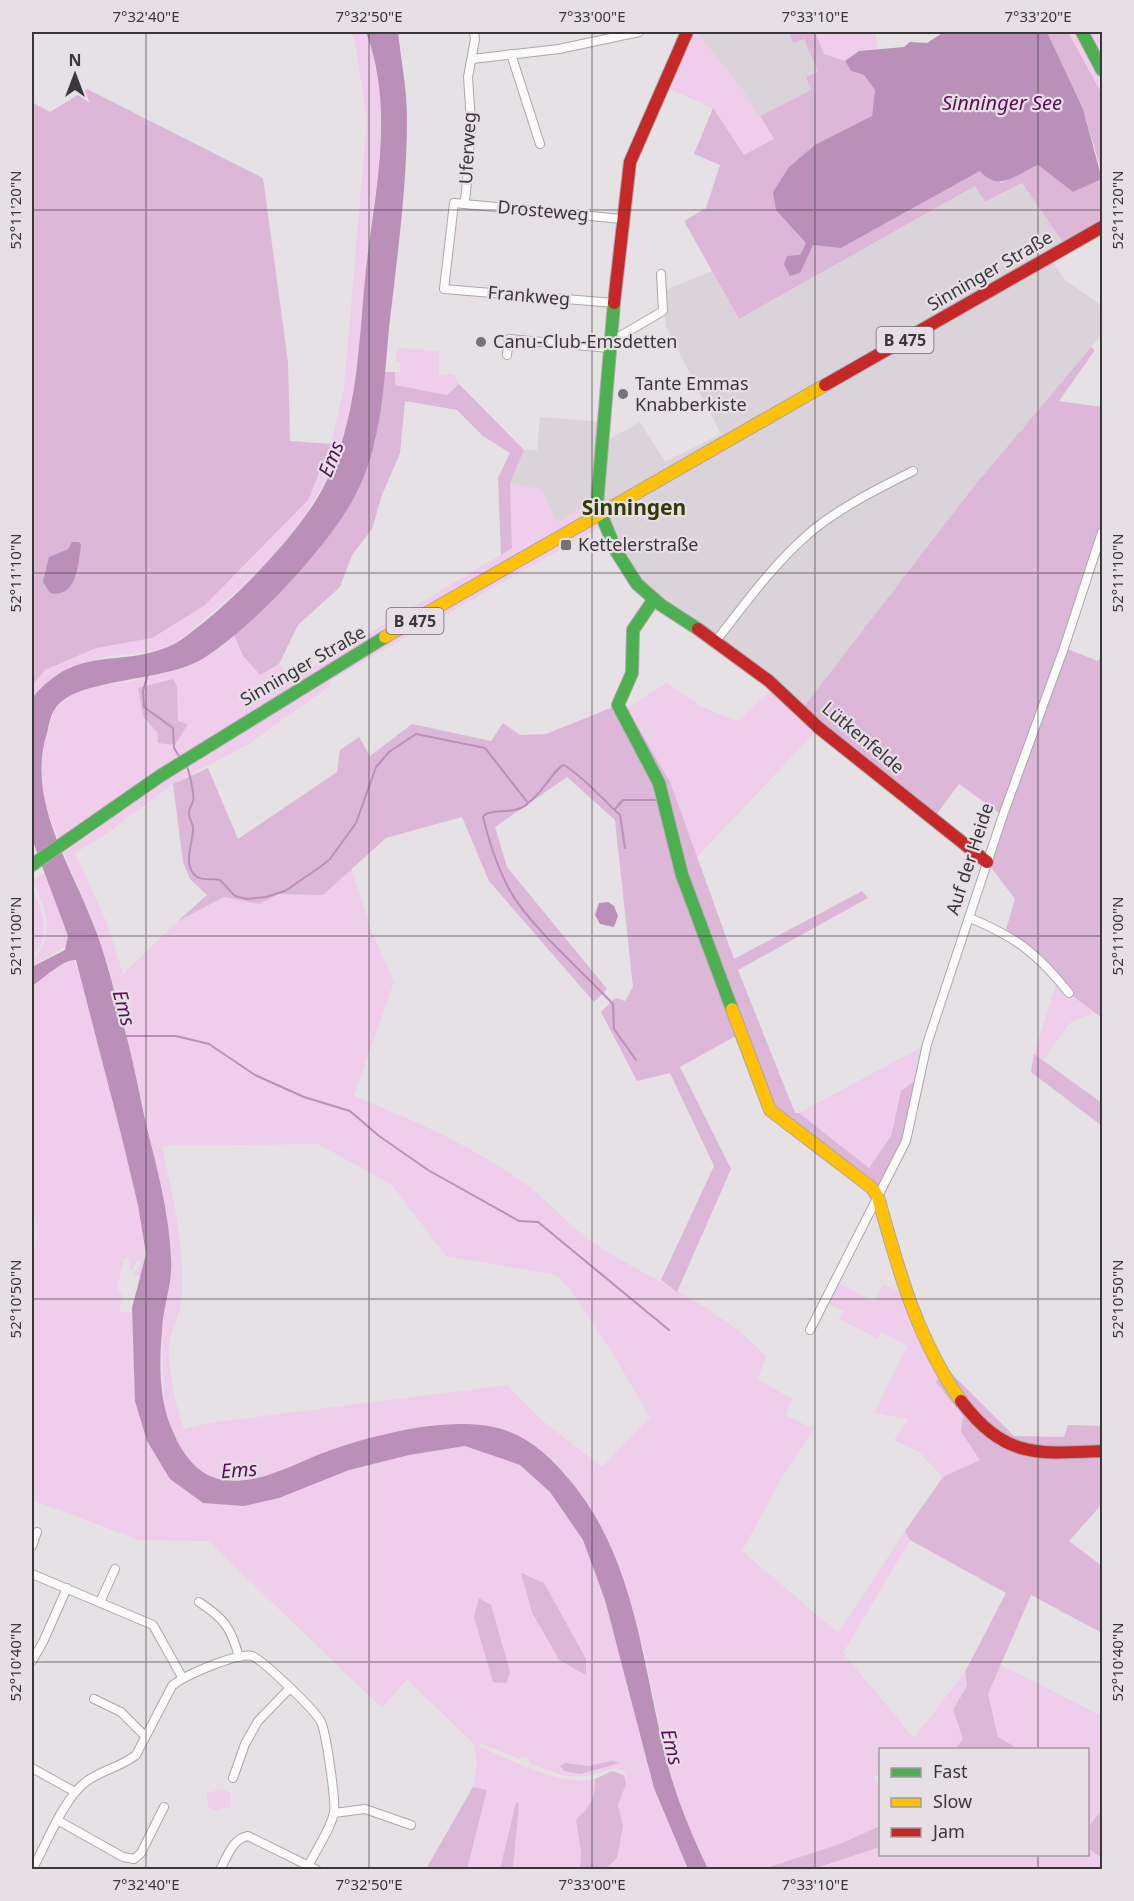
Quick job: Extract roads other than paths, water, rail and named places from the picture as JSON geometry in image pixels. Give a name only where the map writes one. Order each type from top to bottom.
[{"type":"street","name":"Uferweg","points":[[444,289],[454,203],[465,204],[470,158],[468,77],[474,32]]},
{"type":"street","points":[[472,59],[559,49],[639,32]]},
{"type":"street","points":[[600,514],[597,504],[610,345],[630,162],[687,32]]},
{"type":"street","points":[[1082,32],[1102,70]]},
{"type":"street","points":[[511,54],[540,144]]},
{"type":"street","name":"Drosteweg","points":[[465,204],[622,219]]},
{"type":"street","name":"Sinninger Straße","points":[[32,865],[198,749],[600,514],[1102,227]]},
{"type":"street","points":[[507,355],[509,339],[610,345],[663,311],[661,274]]},
{"type":"street","name":"Frankweg","points":[[444,289],[614,303]]},
{"type":"street","points":[[716,641],[772,570],[814,530],[875,490],[913,471]]},
{"type":"street","name":"Lütkenfelde","points":[[600,514],[627,569],[644,591],[716,641],[802,709],[828,735],[987,862]]},
{"type":"street","name":"Auf der Heide","points":[[810,1330],[906,1141],[927,1044],[987,862],[1102,532]]},
{"type":"street","points":[[654,599],[633,630],[632,673],[618,705],[659,783],[682,875],[770,1110],[872,1188],[878,1197],[905,1294],[942,1374],[973,1415],[1004,1443],[1037,1453],[1102,1451]]},
{"type":"street","points":[[970,918],[1005,933],[1044,962],[1069,993]]},
{"type":"street","points":[[32,1546],[37,1532]]},
{"type":"street","points":[[100,1602],[115,1569]]},
{"type":"street","points":[[32,1574],[153,1625],[182,1677]]},
{"type":"street","points":[[32,1661],[67,1588]]},
{"type":"street","points":[[199,1602],[225,1622],[232,1633],[239,1657]]},
{"type":"street","points":[[32,1869],[75,1792],[88,1780],[127,1762],[136,1755],[172,1686],[182,1677],[239,1657],[253,1656],[290,1688],[321,1721],[334,1813],[307,1867]]},
{"type":"street","points":[[233,1778],[245,1744],[258,1721],[290,1688]]},
{"type":"street","points":[[94,1699],[121,1712],[145,1736]]},
{"type":"street","points":[[32,1768],[75,1792]]},
{"type":"street","points":[[59,1821],[123,1857],[134,1859],[141,1853],[164,1807]]},
{"type":"street","points":[[334,1813],[365,1809],[411,1825]]},
{"type":"street","points":[[220,1869],[233,1846],[241,1837],[248,1836],[307,1867],[317,1869]]},
{"type":"water","points":[[366,32],[398,32],[405,85],[407,144],[383,392],[376,435],[364,476],[343,516],[308,562],[266,607],[223,645],[187,666],[81,691],[66,699],[55,709],[42,757],[42,782],[46,805],[62,853],[92,921],[106,960],[162,1190],[170,1241],[171,1267],[160,1355],[162,1394],[168,1418],[182,1449],[191,1462],[210,1476],[240,1481],[255,1479],[328,1451],[370,1438],[443,1425],[490,1426],[510,1432],[541,1451],[567,1477],[590,1508],[609,1542],[634,1615],[668,1766],[686,1819],[708,1869],[688,1869],[654,1788],[605,1600],[583,1540],[550,1492],[520,1465],[465,1446],[409,1455],[349,1470],[279,1498],[244,1506],[203,1503],[170,1479],[147,1441],[135,1401],[132,1308],[146,1254],[138,1205],[76,960],[59,966],[32,986],[32,967],[65,950],[68,936],[32,839],[32,698],[66,670],[83,663],[152,652],[172,645],[189,634],[231,599],[283,545],[322,490],[334,464],[350,410],[355,382],[366,269],[378,180],[380,90],[375,61]]},
{"type":"water","name":"Sinninger See","points":[[944,32],[1047,32],[1083,109],[1102,179],[1073,192],[1038,165],[1015,177],[1001,181],[994,181],[980,171],[841,248],[813,245],[800,273],[790,276],[784,264],[787,256],[800,255],[806,243],[776,210],[773,192],[789,167],[815,145],[872,116],[875,90],[864,75],[851,71],[845,61],[859,51],[904,47],[910,42],[927,43]]},
{"type":"water","points":[[72,542],[79,542],[81,545],[77,571],[71,586],[66,591],[50,593],[43,582],[49,557],[68,549]]},
{"type":"water","points":[[608,902],[614,906],[618,916],[614,927],[600,924],[595,915],[599,903]]},
{"type":"waterway","points":[[147,677],[143,691],[144,707],[173,728],[174,748],[179,756]]},
{"type":"waterway","points":[[186,765],[193,794],[189,812],[193,828],[189,853],[192,872],[199,878],[220,880],[235,896],[247,899],[266,897],[285,891],[330,859],[356,823],[376,767],[389,752],[416,734],[485,748],[528,803],[517,809],[491,812],[483,817],[493,852],[508,887],[528,916],[613,1004],[614,1029],[636,1060]]},
{"type":"waterway","points":[[528,803],[564,765],[586,782],[620,815],[625,848]]},
{"type":"waterway","points":[[615,809],[623,800],[656,800]]},
{"type":"waterway","name":"Ems","points":[[127,1036],[176,1036],[209,1044],[255,1075],[304,1097],[350,1111],[379,1136],[428,1170],[519,1221],[538,1222],[669,1330]]},
{"type":"place","name":"Canu-Club-Emsdetten","points":[[481,342]]},
{"type":"place","name":"Tante Emmas Knabberkiste","points":[[623,394]]},
{"type":"place","name":"Kettelerstraße","points":[[566,545]]},
{"type":"district","name":"Sinningen","points":[[634,508]]}]
